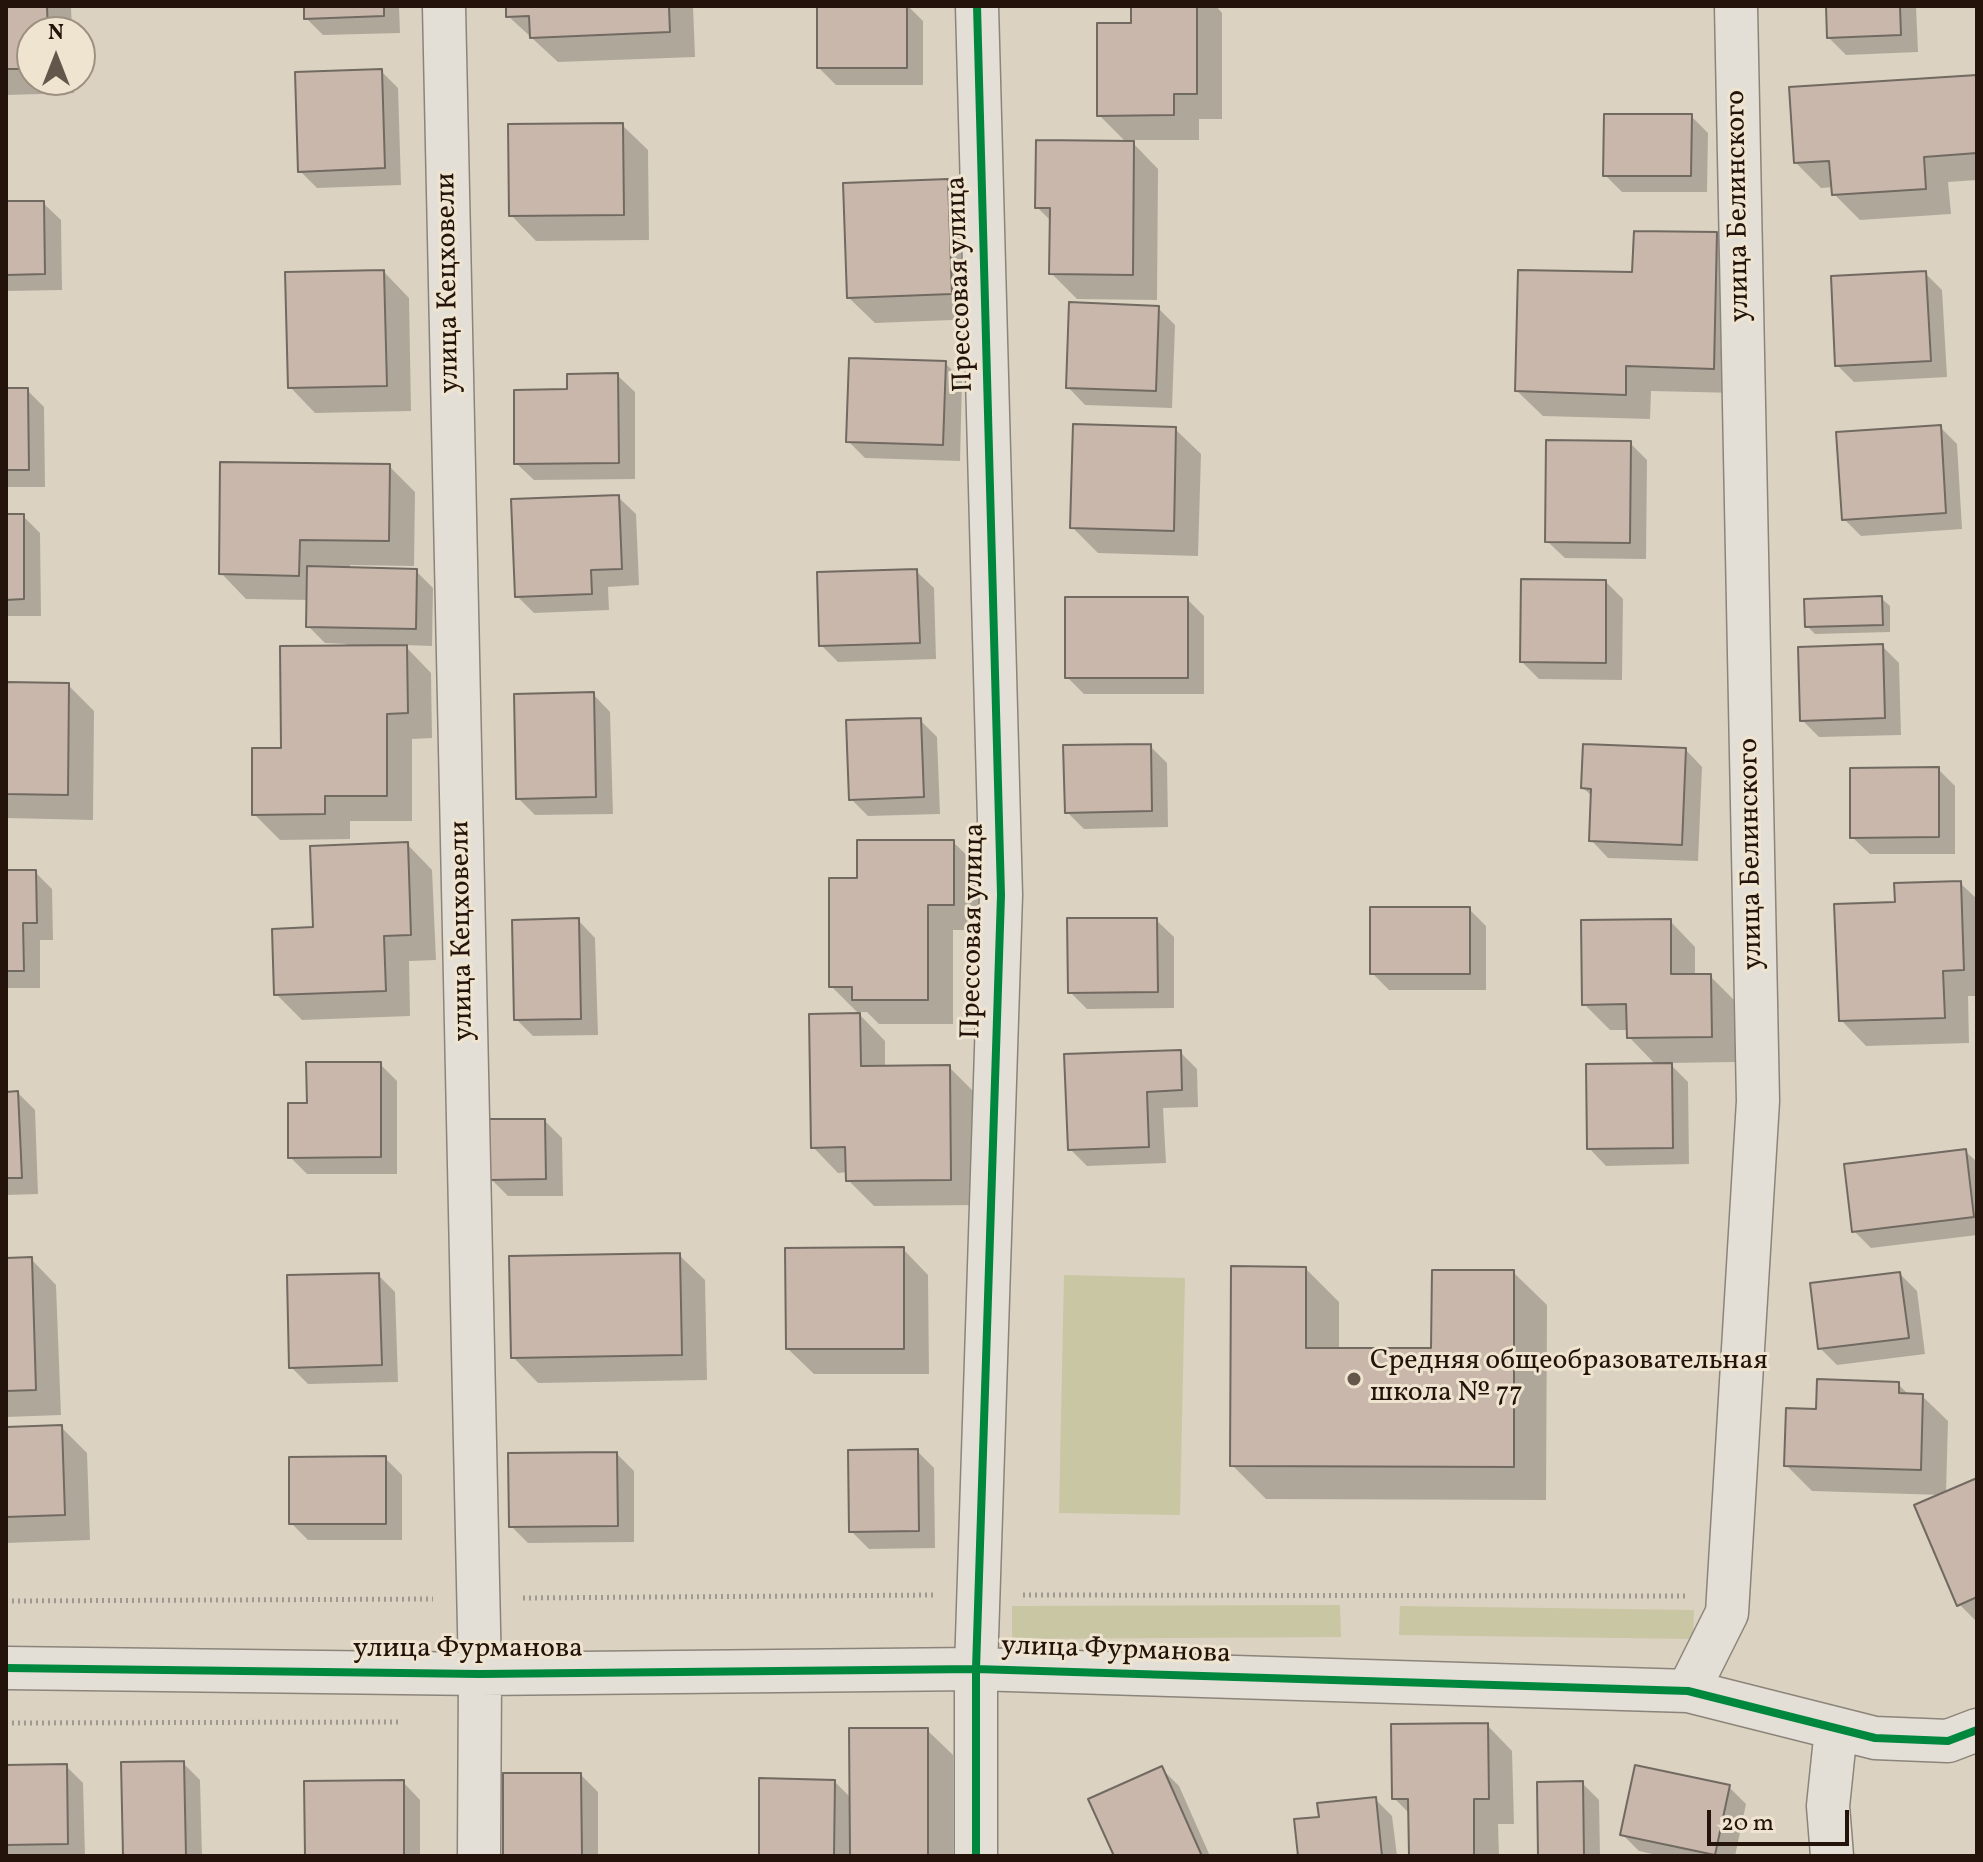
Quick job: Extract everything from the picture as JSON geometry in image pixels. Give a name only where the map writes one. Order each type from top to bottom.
[{"type":"street","name":"улица Кецховели","points":[[444,6],[480,1674],[479,1856]]},
{"type":"street","name":"Прессовая улица","points":[[976,1856],[976,1669],[1001,895],[977,6]]},
{"type":"street","name":"улица Белинского","points":[[1688,1691],[1727,1613],[1758,1101],[1736,6]]},
{"type":"street","name":"улица Фурманова","points":[[6,1668],[480,1674],[976,1669],[1688,1691],[1774,1710],[1836,1729],[1906,1742],[1948,1741],[1977,1730]]},
{"type":"street","points":[[1832,1856],[1828,1806],[1836,1729]]},
{"type":"path","points":[[6,1601],[978,1594],[1728,1596]]},
{"type":"shaded area","points":[[1064,1275],[1185,1278],[1180,1515],[1059,1513]]},
{"type":"shaded area","points":[[1340,1605],[1341,1637],[1012,1639],[1012,1606]]},
{"type":"shaded area","points":[[1400,1606],[1694,1610],[1693,1639],[1399,1635]]},
{"type":"building","points":[[6,6],[47,6],[47,16],[16,16],[16,69],[6,69]]},
{"type":"building","points":[[304,6],[384,6],[384,16],[304,19]]},
{"type":"building","points":[[506,6],[669,6],[670,32],[530,38],[529,16],[506,17]]},
{"type":"building","points":[[817,6],[907,6],[907,68],[817,68]]},
{"type":"building","points":[[1131,6],[1197,6],[1197,94],[1174,94],[1174,115],[1097,116],[1097,23],[1131,23]]},
{"type":"building","points":[[1826,6],[1900,6],[1901,35],[1827,38]]},
{"type":"building","points":[[382,69],[385,168],[298,172],[295,72]]},
{"type":"building","points":[[1977,75],[1977,153],[1924,157],[1926,189],[1832,195],[1829,161],[1794,163],[1789,87]]},
{"type":"building","points":[[1604,114],[1692,114],[1691,176],[1603,176]]},
{"type":"building","points":[[623,123],[624,215],[509,216],[508,124]]},
{"type":"building","points":[[1036,140],[1134,141],[1133,275],[1049,274],[1050,208],[1035,208]]},
{"type":"building","points":[[948,179],[952,294],[847,298],[843,183]]},
{"type":"building","points":[[6,201],[44,201],[45,274],[6,275]]},
{"type":"building","points":[[1634,231],[1717,232],[1714,369],[1626,366],[1626,395],[1515,391],[1518,270],[1632,272]]},
{"type":"building","points":[[384,270],[387,386],[288,388],[285,272]]},
{"type":"building","points":[[1926,271],[1931,361],[1835,366],[1831,276]]},
{"type":"building","points":[[1069,302],[1159,306],[1156,391],[1066,388]]},
{"type":"building","points":[[849,358],[946,361],[943,445],[846,442]]},
{"type":"building","points":[[618,373],[619,463],[514,464],[514,390],[567,389],[567,374]]},
{"type":"building","points":[[6,388],[28,388],[29,470],[6,470]]},
{"type":"building","points":[[1073,424],[1176,427],[1174,531],[1070,528]]},
{"type":"building","points":[[1941,425],[1946,513],[1842,520],[1836,432]]},
{"type":"building","points":[[1546,440],[1631,441],[1630,543],[1545,542]]},
{"type":"building","points":[[220,462],[390,464],[389,541],[300,540],[299,576],[219,574]]},
{"type":"building","points":[[619,495],[622,569],[591,570],[592,594],[515,597],[511,499]]},
{"type":"building","points":[[6,514],[24,514],[24,599],[6,600]]},
{"type":"building","points":[[307,566],[417,569],[416,629],[306,627]]},
{"type":"building","points":[[917,569],[920,643],[819,646],[817,572]]},
{"type":"building","points":[[1521,579],[1606,580],[1606,663],[1520,662]]},
{"type":"building","points":[[1882,596],[1883,625],[1805,627],[1804,599]]},
{"type":"building","points":[[1065,597],[1188,597],[1188,678],[1065,678]]},
{"type":"building","points":[[1883,644],[1885,718],[1800,721],[1798,647]]},
{"type":"building","points":[[407,645],[408,713],[387,714],[387,796],[325,796],[325,814],[252,815],[252,748],[281,748],[280,646]]},
{"type":"building","points":[[6,682],[69,683],[68,795],[6,794]]},
{"type":"building","points":[[594,692],[596,797],[516,799],[514,694]]},
{"type":"building","points":[[921,718],[924,797],[849,800],[846,720]]},
{"type":"building","points":[[1151,744],[1152,811],[1065,813],[1063,745]]},
{"type":"building","points":[[1583,744],[1686,748],[1682,845],[1589,841],[1591,789],[1581,788]]},
{"type":"building","points":[[1939,767],[1939,837],[1850,838],[1850,768]]},
{"type":"building","points":[[857,840],[954,840],[954,905],[928,905],[928,1000],[852,1000],[852,987],[829,987],[829,878],[857,878]]},
{"type":"building","points":[[408,842],[411,935],[384,936],[386,991],[274,995],[272,929],[313,927],[310,846]]},
{"type":"building","points":[[6,870],[36,870],[37,923],[23,923],[24,971],[6,971]]},
{"type":"building","points":[[1961,881],[1964,970],[1943,971],[1945,1018],[1839,1021],[1834,904],[1895,902],[1894,883]]},
{"type":"building","points":[[1370,907],[1470,907],[1470,974],[1370,974]]},
{"type":"building","points":[[579,918],[581,1019],[514,1020],[512,920]]},
{"type":"building","points":[[1067,918],[1157,918],[1158,992],[1068,993]]},
{"type":"building","points":[[1671,919],[1671,974],[1711,974],[1712,1037],[1627,1038],[1626,1004],[1582,1005],[1581,920]]},
{"type":"building","points":[[860,1013],[861,1066],[950,1065],[951,1180],[846,1181],[845,1147],[811,1148],[809,1014]]},
{"type":"building","points":[[1181,1050],[1182,1090],[1147,1092],[1149,1147],[1068,1150],[1064,1054]]},
{"type":"building","points":[[306,1062],[381,1062],[381,1157],[288,1158],[288,1103],[307,1103]]},
{"type":"building","points":[[1672,1063],[1673,1148],[1587,1149],[1586,1064]]},
{"type":"building","points":[[18,1091],[22,1178],[6,1178],[6,1092]]},
{"type":"building","points":[[488,1119],[545,1119],[546,1179],[489,1180]]},
{"type":"building","points":[[1966,1149],[1974,1217],[1852,1232],[1844,1164]]},
{"type":"building","points":[[904,1247],[904,1349],[786,1349],[785,1248]]},
{"type":"building","points":[[680,1253],[682,1355],[511,1358],[509,1256]]},
{"type":"building","points":[[32,1257],[36,1390],[6,1391],[6,1258]]},
{"type":"building","points":[[1231,1266],[1306,1267],[1306,1348],[1431,1348],[1432,1270],[1514,1270],[1514,1467],[1230,1466]]},
{"type":"building","points":[[1900,1272],[1909,1338],[1818,1349],[1810,1283]]},
{"type":"building","points":[[379,1273],[382,1365],[289,1368],[287,1275]]},
{"type":"building","points":[[1817,1379],[1899,1382],[1899,1393],[1923,1394],[1921,1470],[1784,1466],[1786,1408],[1816,1409]]},
{"type":"building","points":[[62,1425],[65,1515],[6,1517],[6,1427]]},
{"type":"building","points":[[918,1449],[919,1531],[849,1532],[848,1450]]},
{"type":"building","points":[[617,1452],[618,1526],[509,1527],[508,1453]]},
{"type":"building","points":[[386,1456],[386,1524],[289,1524],[289,1457]]},
{"type":"building","points":[[1977,1478],[1977,1597],[1957,1606],[1914,1505]]},
{"type":"building","points":[[1488,1723],[1489,1799],[1474,1799],[1474,1856],[1409,1856],[1408,1799],[1392,1799],[1391,1724]]},
{"type":"building","points":[[849,1728],[928,1728],[928,1856],[850,1856]]},
{"type":"building","points":[[184,1761],[186,1856],[123,1856],[121,1762]]},
{"type":"building","points":[[67,1764],[68,1844],[6,1845],[6,1765]]},
{"type":"building","points":[[1635,1765],[1730,1785],[1715,1855],[1620,1835]]},
{"type":"building","points":[[1162,1766],[1202,1856],[1114,1856],[1088,1799]]},
{"type":"building","points":[[503,1773],[581,1773],[582,1856],[503,1856]]},
{"type":"building","points":[[759,1778],[835,1780],[834,1856],[759,1856]]},
{"type":"building","points":[[404,1780],[404,1856],[305,1856],[304,1781]]},
{"type":"building","points":[[1583,1781],[1584,1856],[1538,1856],[1537,1782]]},
{"type":"building","points":[[1376,1797],[1382,1856],[1298,1856],[1294,1819],[1319,1817],[1317,1803]]},
{"type":"cycle path","points":[[976,1856],[976,1669],[1001,895],[977,6]]},
{"type":"cycle path","points":[[6,1668],[480,1674],[976,1669],[1688,1691],[1875,1738],[1948,1741],[1977,1730]]},
{"type":"place","name":"Средняя общеобразовательная школа № 77","points":[[1354,1379]]}]
